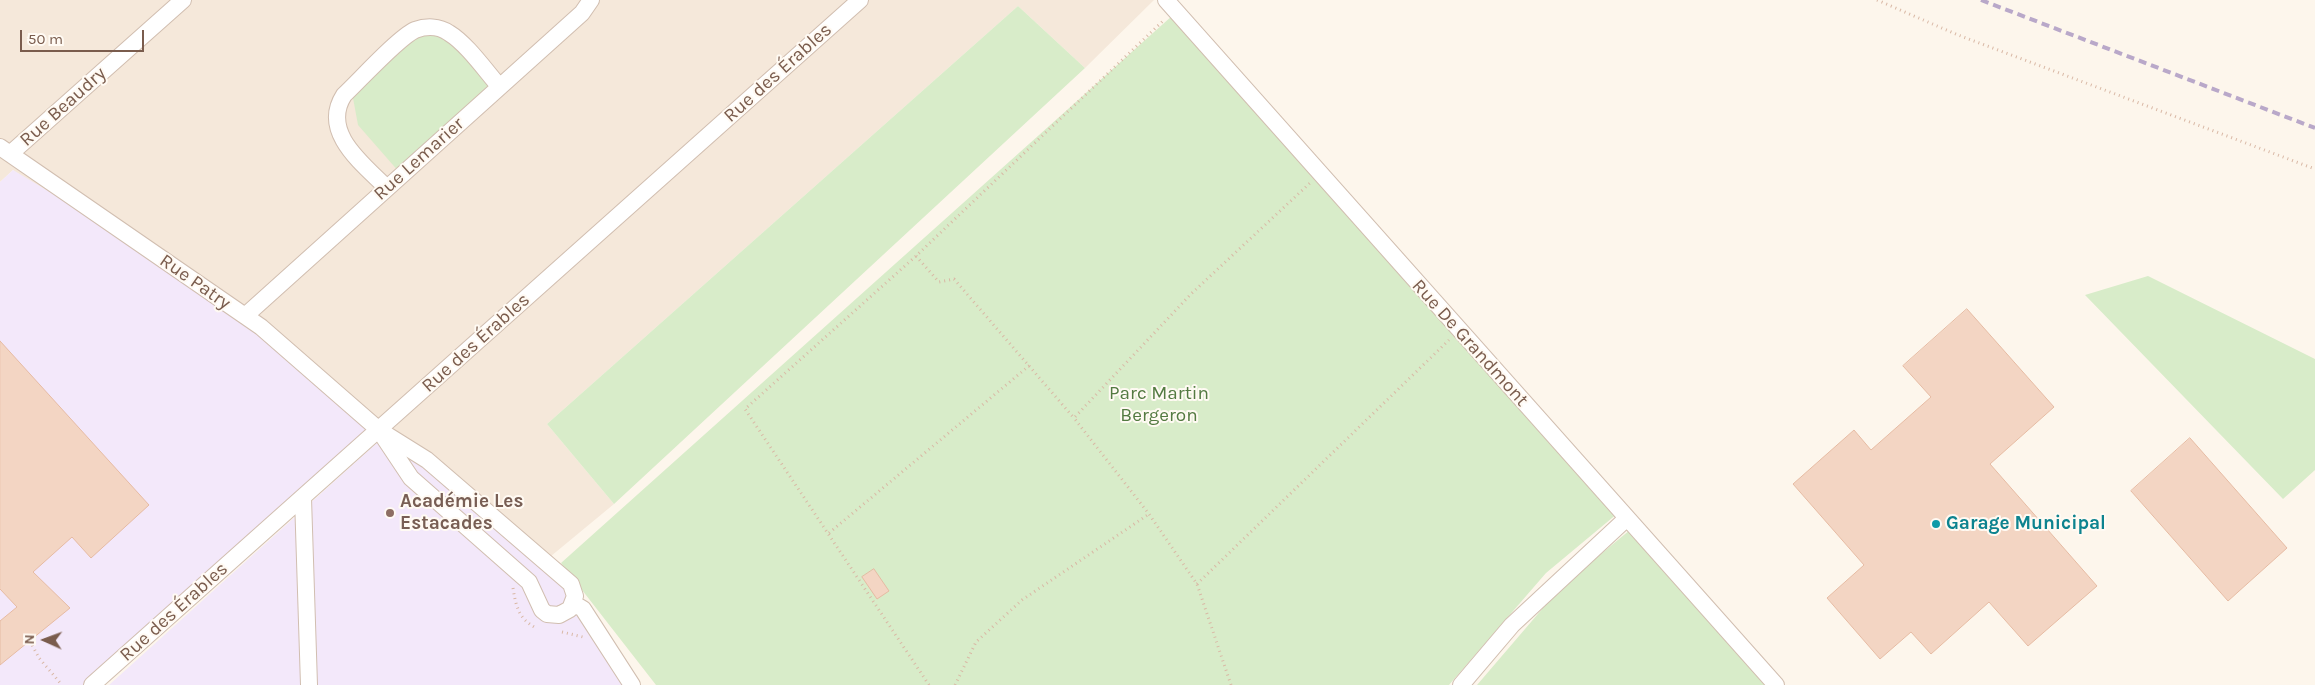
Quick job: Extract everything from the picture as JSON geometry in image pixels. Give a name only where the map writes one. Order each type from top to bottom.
[{"type":"street","name":"Rue Beaudry","points":[[5,151],[183,0]]},
{"type":"street","name":"Rue Lemarier","points":[[245,316],[582,13],[591,0]]},
{"type":"street","name":"Rue des Érables","points":[[92,685],[860,0]]},
{"type":"street","name":"Rue De Grandmont","points":[[1170,5],[1626,519],[1776,685]]},
{"type":"street","points":[[387,188],[343,141],[337,130],[336,117],[344,95],[404,38],[419,29],[431,27],[444,30],[454,37],[499,86]]},
{"type":"street","name":"Rue Patry","points":[[5,151],[245,316],[268,333],[379,430],[427,460],[571,584],[575,596],[570,609],[559,615],[547,614],[542,610],[529,582],[411,478],[379,430]]},
{"type":"street","points":[[303,498],[309,685]]},
{"type":"street","points":[[1461,685],[1512,625],[1626,519]]},
{"type":"street","points":[[573,603],[583,609],[632,685]]},
{"type":"path","points":[[1877,0],[1958,35],[2315,169]]},
{"type":"path","points":[[929,685],[745,409],[916,256],[1170,5]]},
{"type":"path","points":[[1074,418],[1191,294],[1320,174]]},
{"type":"path","points":[[916,256],[939,282],[954,279],[1074,418],[1149,514],[1197,584],[1231,685]]},
{"type":"path","points":[[1197,584],[1459,330]]},
{"type":"path","points":[[829,533],[1030,365]]},
{"type":"path","points":[[955,685],[976,642],[1022,600],[1149,514]]},
{"type":"path","points":[[30,641],[39,658],[62,685]]},
{"type":"shaded area","points":[[0,0],[1154,0],[1085,68],[1018,6],[547,424],[614,504],[539,566],[370,433],[13,170],[0,182]]},
{"type":"shaded area","points":[[13,170],[242,307],[382,428],[97,685],[0,685],[0,182]]},
{"type":"shaded area","name":"Académie Les Estacades","points":[[389,432],[570,593],[632,685],[109,685]]},
{"type":"green space","points":[[1018,6],[1085,68],[614,504],[547,424]]},
{"type":"green space","name":"Parc Martin Bergeron","points":[[1182,7],[1624,508],[1546,573],[1449,685],[656,685],[561,563]]},
{"type":"green space","points":[[449,27],[500,85],[400,173],[358,125],[353,98],[369,73],[424,30]]},
{"type":"green space","points":[[2148,276],[2315,359],[2315,470],[2283,499],[2085,295]]},
{"type":"green space","points":[[1636,525],[1776,685],[1477,685],[1561,587]]},
{"type":"building","name":"Garage Municipal","points":[[1967,309],[2054,407],[1990,464],[2097,586],[2028,646],[1989,602],[1931,654],[1911,632],[1880,659],[1827,598],[1864,565],[1793,484],[1854,430],[1871,450],[1931,397],[1903,366]]},
{"type":"building","points":[[0,341],[149,505],[91,558],[72,537],[33,572],[70,608],[0,665],[0,621],[17,607],[0,589]]},
{"type":"building","points":[[2190,438],[2287,548],[2228,601],[2131,491]]},
{"type":"building","points":[[874,569],[889,591],[877,599],[862,577]]},
{"type":"railway","points":[[1981,0],[2315,128]]},
{"type":"place","name":"Académie Les Estacades","points":[[390,513]]},
{"type":"place","name":"Garage Municipal","points":[[1936,524]]}]
